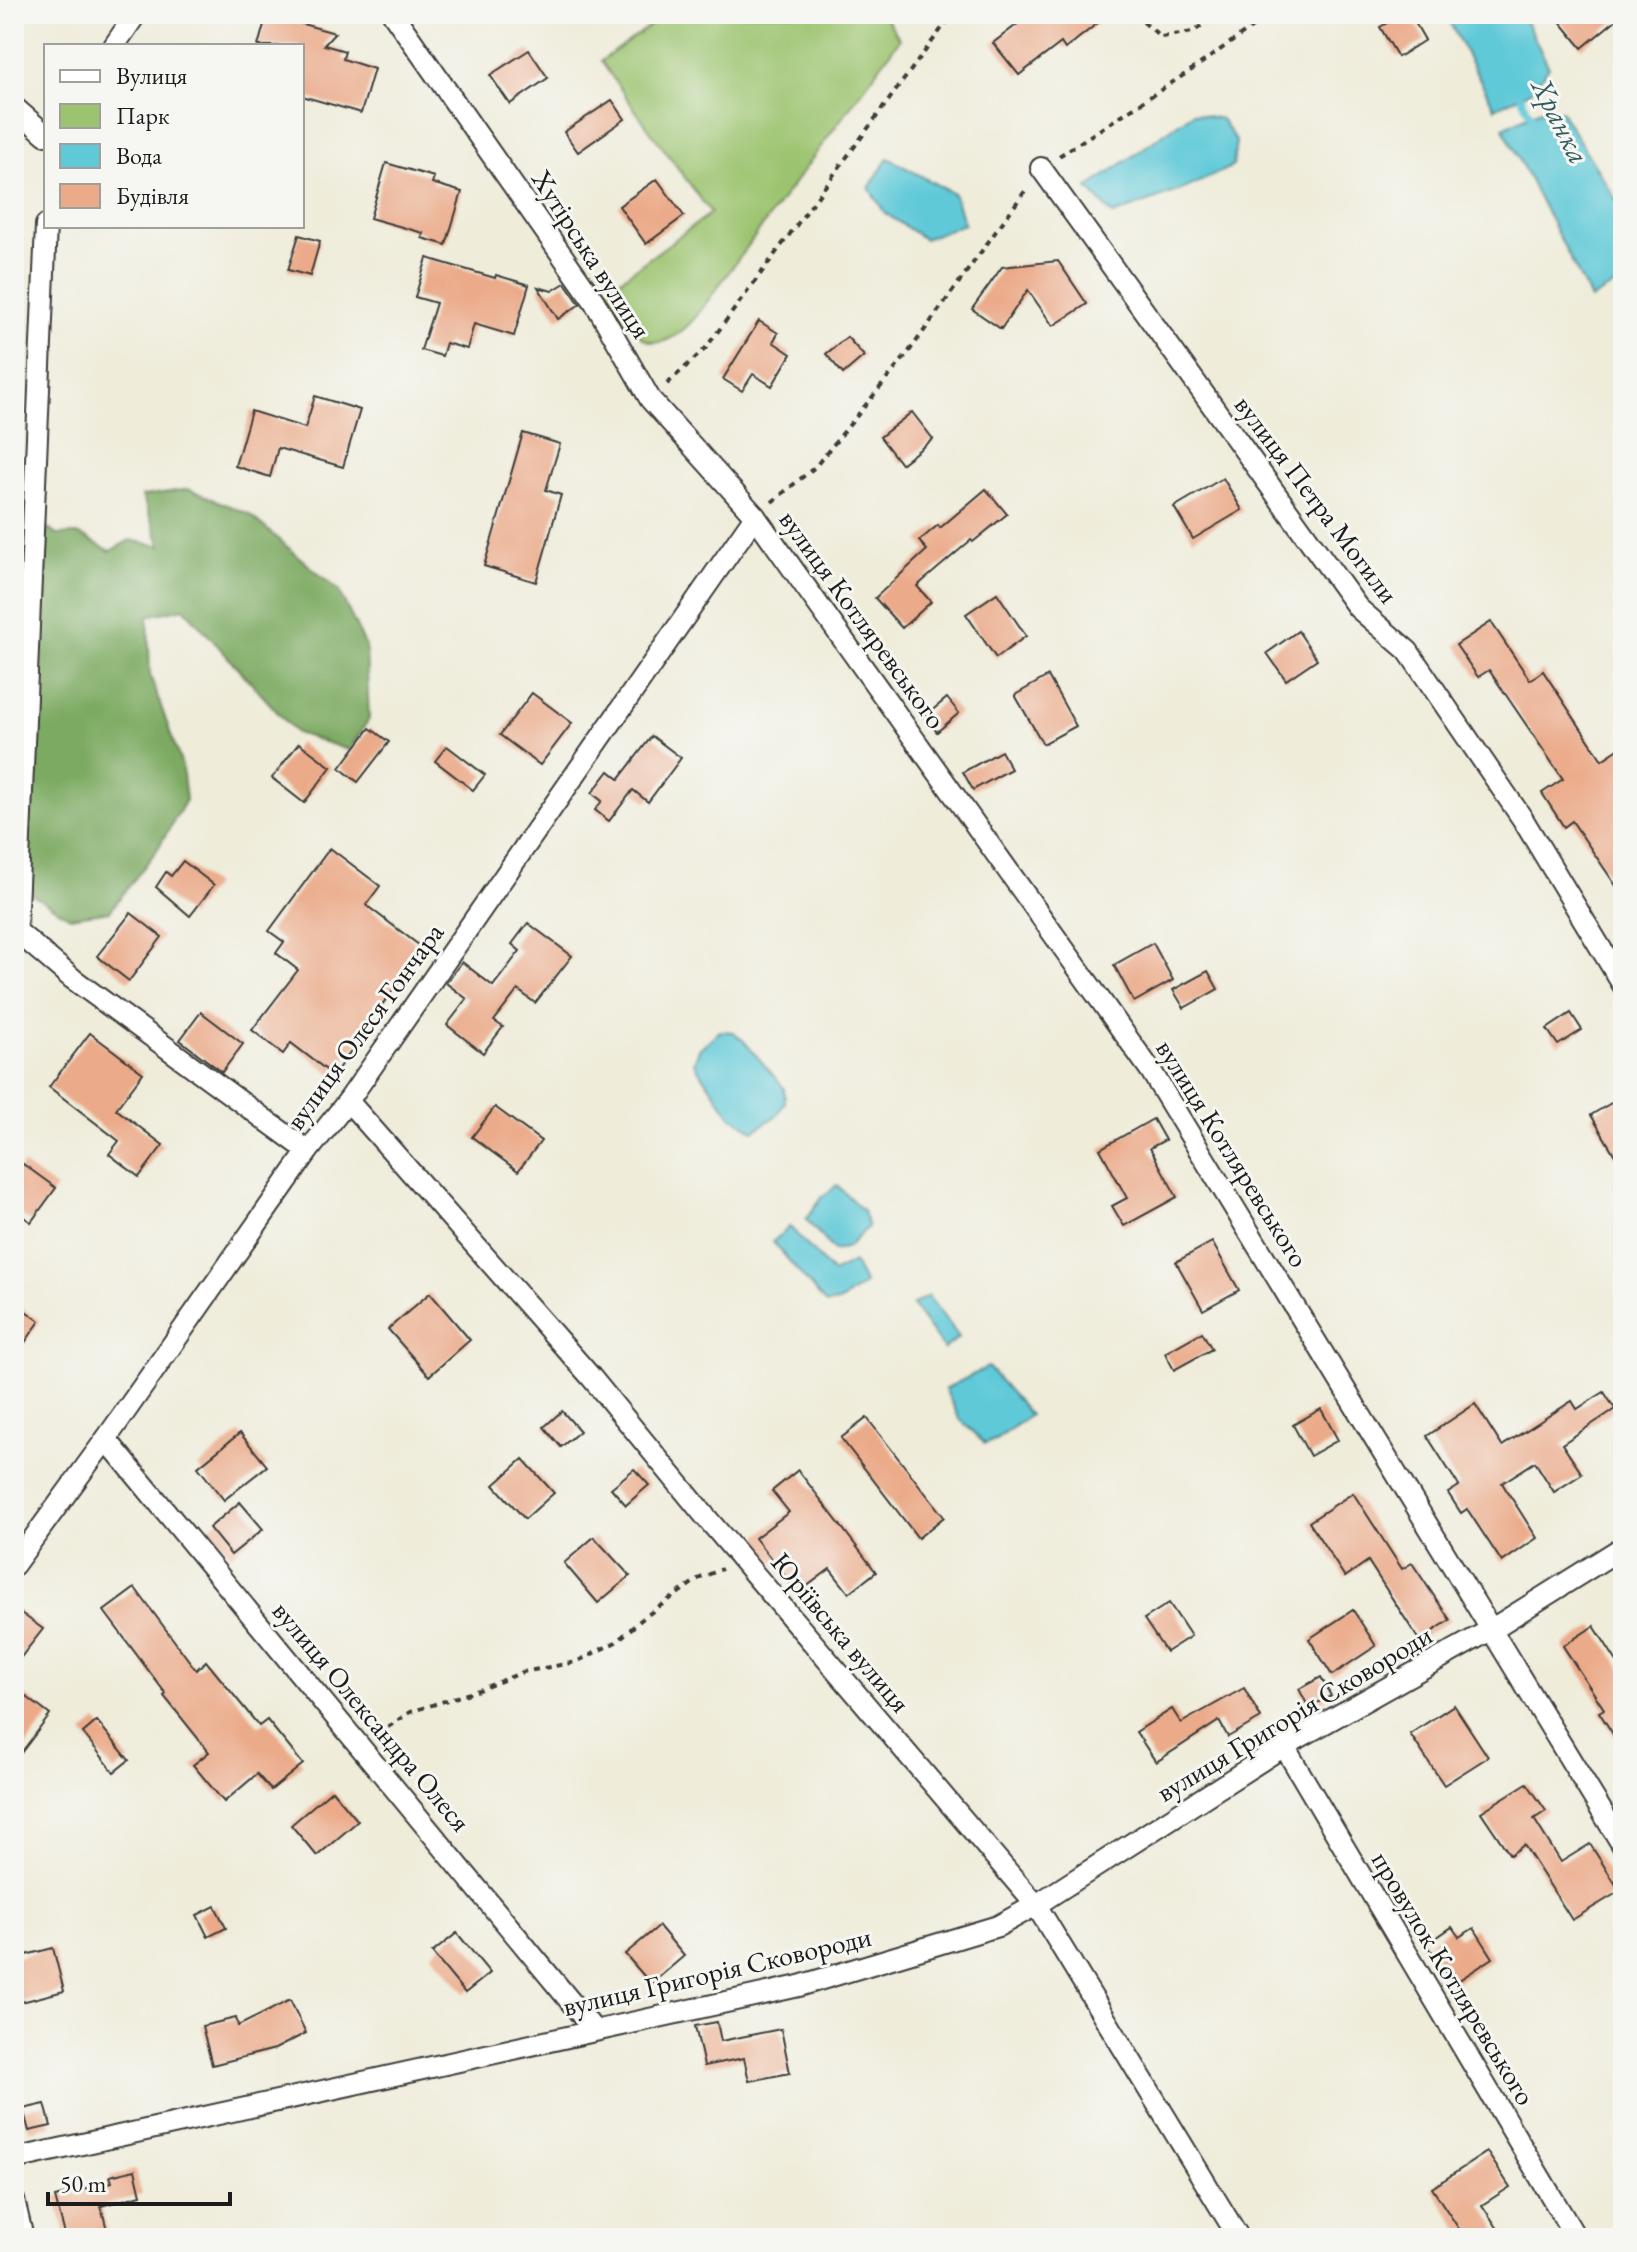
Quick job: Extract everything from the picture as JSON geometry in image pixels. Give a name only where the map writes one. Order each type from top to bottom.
[{"type":"street","points":[[115,44],[136,14]]},
{"type":"street","name":"Хутірська вулиця","points":[[393,14],[594,301],[650,399],[755,516]]},
{"type":"street","points":[[14,107],[44,133]]},
{"type":"street","name":"вулиця Петра Могили","points":[[1041,168],[1358,608],[1408,651],[1522,818],[1623,985]]},
{"type":"street","points":[[46,228],[15,932],[73,979],[308,1151]]},
{"type":"street","name":"вулиця Олеся Гончара","points":[[14,1565],[308,1151],[348,1101],[755,516]]},
{"type":"street","name":"вулиця Котляревського","points":[[755,516],[1151,1071],[1623,1846]]},
{"type":"street","name":"Юріївська вулиця","points":[[348,1101],[591,1377],[1036,1905],[1239,2238]]},
{"type":"street","name":"вулиця Олександра Олеся","points":[[106,1439],[594,2030]]},
{"type":"street","name":"вулиця Григорія Сковороди","points":[[14,2159],[799,1986],[998,1926],[1036,1905],[1284,1746],[1492,1629],[1623,1547]]},
{"type":"street","name":"провулок Котляревського","points":[[1284,1746],[1576,2238]]},
{"type":"street","points":[[14,2200],[23,2238]]},
{"type":"path","points":[[650,399],[705,349],[955,14]]},
{"type":"path","points":[[1134,14],[1161,37],[1193,32],[1219,14]]},
{"type":"path","points":[[755,516],[815,467],[905,357],[1041,168],[1271,14]]},
{"type":"path","points":[[361,1746],[410,1712],[523,1672],[576,1662],[616,1642],[698,1579],[743,1561]]},
{"type":"green space","points":[[667,14],[883,14],[900,39],[695,318],[666,341],[654,342],[634,330],[606,290],[711,213],[601,61]]},
{"type":"green space","points":[[14,479],[39,496],[42,524],[57,535],[78,534],[110,551],[130,540],[161,546],[142,496],[189,489],[249,514],[339,591],[366,647],[369,719],[349,750],[296,733],[184,608],[148,616],[150,675],[182,766],[186,800],[157,850],[110,911],[70,917],[14,884]]},
{"type":"water","points":[[1445,14],[1522,14],[1549,67],[1531,91],[1495,108]]},
{"type":"water","points":[[1540,110],[1561,111],[1623,211],[1623,281],[1591,299],[1503,128]]},
{"type":"water","points":[[1193,113],[1221,119],[1236,141],[1233,166],[1186,188],[1113,215],[1088,188]]},
{"type":"water","points":[[888,158],[954,194],[964,224],[924,239],[885,213],[869,188]]},
{"type":"water","points":[[720,1031],[733,1032],[744,1041],[784,1088],[785,1103],[777,1115],[754,1131],[731,1116],[694,1063],[699,1049]]},
{"type":"water","points":[[837,1185],[863,1211],[868,1227],[848,1247],[834,1251],[806,1219],[822,1197]]},
{"type":"water","points":[[789,1226],[833,1273],[853,1262],[865,1284],[839,1302],[826,1304],[773,1242]]},
{"type":"water","points":[[928,1296],[959,1337],[944,1349],[912,1305]]},
{"type":"water","points":[[988,1367],[1030,1415],[985,1444],[959,1418],[945,1389]]},
{"type":"building","points":[[267,14],[335,33],[324,45],[345,51],[343,59],[374,69],[361,113],[304,97],[304,44],[259,44]]},
{"type":"building","points":[[1024,14],[1109,14],[1065,49],[1061,43],[1019,75],[993,43],[1024,19]]},
{"type":"building","points":[[1403,14],[1410,14],[1425,40],[1398,57],[1380,27]]},
{"type":"building","points":[[1554,14],[1623,14],[1582,48]]},
{"type":"building","points":[[529,50],[548,78],[510,104],[490,75]]},
{"type":"building","points":[[612,100],[625,119],[578,152],[564,132]]},
{"type":"building","points":[[386,163],[434,177],[432,183],[462,192],[446,245],[422,238],[423,233],[370,218]]},
{"type":"building","points":[[657,179],[684,216],[646,244],[619,206]]},
{"type":"building","points":[[299,235],[320,241],[310,276],[288,270]]},
{"type":"building","points":[[427,258],[529,285],[514,336],[474,324],[467,349],[446,343],[442,356],[421,350],[436,303],[415,297]]},
{"type":"building","points":[[1058,261],[1087,304],[1053,326],[1028,290],[1001,329],[972,309],[1002,267]]},
{"type":"building","points":[[565,283],[580,304],[558,319],[538,287],[552,291]]},
{"type":"building","points":[[759,321],[778,333],[773,342],[791,354],[772,386],[753,374],[742,391],[723,379]]},
{"type":"building","points":[[847,337],[864,356],[843,374],[826,354]]},
{"type":"building","points":[[315,396],[360,410],[343,467],[278,448],[270,477],[235,466],[251,411],[305,428]]},
{"type":"building","points":[[912,412],[933,439],[901,464],[880,437]]},
{"type":"building","points":[[523,433],[560,444],[546,490],[561,495],[536,582],[484,566]]},
{"type":"building","points":[[1223,478],[1242,510],[1193,539],[1174,507]]},
{"type":"building","points":[[986,489],[1007,514],[917,586],[931,602],[902,628],[875,598],[927,550],[919,541],[938,525],[940,528]]},
{"type":"building","points":[[997,593],[1026,636],[996,658],[966,614]]},
{"type":"building","points":[[1491,622],[1530,680],[1543,671],[1602,760],[1623,746],[1623,896],[1572,821],[1564,827],[1542,793],[1563,779],[1489,670],[1478,677],[1456,645]]},
{"type":"building","points":[[1298,631],[1317,659],[1286,680],[1267,653]]},
{"type":"building","points":[[1048,676],[1076,726],[1043,744],[1015,695]]},
{"type":"building","points":[[532,693],[572,723],[540,765],[500,735]]},
{"type":"building","points":[[947,698],[959,713],[937,732],[924,717]]},
{"type":"building","points":[[370,728],[389,742],[358,782],[340,768]]},
{"type":"building","points":[[652,736],[681,758],[648,802],[633,790],[609,821],[595,810],[602,801],[592,793],[609,771],[619,779]]},
{"type":"building","points":[[299,743],[331,767],[304,803],[272,778]]},
{"type":"building","points":[[447,746],[485,775],[473,790],[435,761]]},
{"type":"building","points":[[1001,751],[1011,769],[973,790],[963,772]]},
{"type":"building","points":[[330,848],[380,886],[366,905],[424,949],[333,1075],[291,1043],[283,1054],[252,1030],[298,970],[276,953],[284,942],[269,931]]},
{"type":"building","points":[[183,861],[214,885],[190,916],[156,887],[166,872],[171,876]]},
{"type":"building","points":[[131,913],[162,937],[129,981],[97,956]]},
{"type":"building","points":[[528,923],[572,956],[535,1003],[518,990],[494,1021],[503,1027],[483,1053],[447,1025],[467,999],[446,983],[462,962],[493,986],[520,951],[512,944]]},
{"type":"building","points":[[1153,943],[1173,980],[1134,1002],[1114,965]]},
{"type":"building","points":[[1208,971],[1218,989],[1184,1008],[1173,990]]},
{"type":"building","points":[[201,1012],[243,1044],[222,1072],[180,1040]]},
{"type":"building","points":[[1571,1013],[1582,1030],[1558,1045],[1547,1029]]},
{"type":"building","points":[[90,1033],[143,1073],[116,1109],[163,1145],[139,1177],[109,1154],[119,1141],[49,1087]]},
{"type":"building","points":[[1623,1096],[1623,1169],[1591,1115]]},
{"type":"building","points":[[495,1107],[541,1141],[518,1171],[472,1137]]},
{"type":"building","points":[[1153,1119],[1165,1140],[1150,1148],[1177,1197],[1124,1226],[1112,1206],[1127,1198],[1100,1149]]},
{"type":"building","points":[[23,1164],[56,1188],[31,1222],[14,1210],[14,1176]]},
{"type":"building","points":[[1212,1242],[1239,1290],[1203,1310],[1176,1262]]},
{"type":"building","points":[[430,1293],[470,1340],[429,1376],[388,1329]]},
{"type":"building","points":[[14,1303],[40,1321],[14,1358]]},
{"type":"building","points":[[1202,1332],[1212,1349],[1174,1370],[1165,1353]]},
{"type":"building","points":[[1604,1392],[1615,1409],[1562,1444],[1582,1474],[1554,1492],[1535,1462],[1502,1483],[1537,1538],[1502,1562],[1467,1509],[1461,1513],[1448,1493],[1459,1486],[1427,1436],[1475,1404],[1502,1446],[1572,1401],[1577,1409]]},
{"type":"building","points":[[1321,1409],[1338,1440],[1310,1456],[1293,1425]]},
{"type":"building","points":[[562,1411],[580,1431],[561,1447],[544,1427]]},
{"type":"building","points":[[867,1418],[944,1517],[918,1538],[841,1438]]},
{"type":"building","points":[[240,1433],[267,1466],[224,1500],[198,1467]]},
{"type":"building","points":[[523,1459],[554,1493],[525,1519],[494,1485]]},
{"type":"building","points":[[634,1469],[649,1485],[626,1505],[611,1488]]},
{"type":"building","points":[[798,1470],[876,1572],[849,1593],[830,1569],[798,1593],[755,1538],[789,1512],[772,1491]]},
{"type":"building","points":[[1353,1493],[1402,1569],[1412,1563],[1450,1620],[1419,1640],[1368,1561],[1345,1577],[1309,1522]]},
{"type":"building","points":[[240,1502],[263,1529],[231,1555],[209,1528]]},
{"type":"building","points":[[594,1537],[630,1576],[598,1603],[564,1563]]},
{"type":"building","points":[[135,1588],[196,1670],[206,1661],[259,1726],[267,1720],[303,1764],[271,1790],[257,1774],[224,1802],[193,1765],[209,1752],[164,1696],[166,1694],[104,1611]]},
{"type":"building","points":[[1169,1603],[1191,1636],[1166,1652],[1144,1619]]},
{"type":"building","points":[[14,1608],[43,1629],[14,1666]]},
{"type":"building","points":[[1353,1610],[1376,1646],[1332,1675],[1309,1639]]},
{"type":"building","points":[[1594,1626],[1623,1671],[1623,1750],[1599,1712],[1604,1709],[1563,1646]]},
{"type":"building","points":[[1321,1677],[1331,1696],[1309,1708],[1299,1689]]},
{"type":"building","points":[[14,1687],[50,1715],[14,1762]]},
{"type":"building","points":[[1244,1688],[1261,1718],[1228,1737],[1219,1721],[1156,1762],[1136,1732],[1172,1709],[1181,1723]]},
{"type":"building","points":[[1454,1705],[1488,1757],[1444,1785],[1410,1734]]},
{"type":"building","points":[[97,1721],[129,1760],[114,1772],[83,1733]]},
{"type":"building","points":[[1527,1783],[1546,1811],[1534,1819],[1561,1862],[1590,1844],[1620,1891],[1572,1920],[1524,1845],[1510,1855],[1481,1812]]},
{"type":"building","points":[[332,1790],[358,1821],[317,1856],[291,1825]]},
{"type":"building","points":[[215,1906],[226,1928],[208,1937],[197,1915]]},
{"type":"building","points":[[659,1926],[684,1956],[651,1984],[625,1954]]},
{"type":"building","points":[[1452,1927],[1459,1937],[1474,1928],[1493,1958],[1453,1984],[1427,1944]]},
{"type":"building","points":[[457,1933],[490,1973],[465,1993],[432,1953]]},
{"type":"building","points":[[53,1948],[64,1991],[14,2004],[14,1958]]},
{"type":"building","points":[[290,2000],[306,2033],[275,2049],[212,2065],[202,2026],[236,2018],[238,2026]]},
{"type":"building","points":[[717,2022],[721,2041],[781,2029],[790,2073],[749,2081],[744,2058],[704,2066],[695,2026]]},
{"type":"building","points":[[45,2104],[51,2126],[29,2131],[23,2109]]},
{"type":"building","points":[[1487,2152],[1510,2187],[1482,2205],[1504,2238],[1465,2238],[1432,2188]]},
{"type":"building","points":[[135,2170],[141,2195],[101,2206],[109,2238],[66,2238],[55,2197],[112,2182],[110,2176]]},
{"type":"waterway","name":"Хранка","points":[[1516,87],[1534,122]]},
{"type":"waterway","name":"Хранка","points":[[1614,275],[1623,294]]}]
